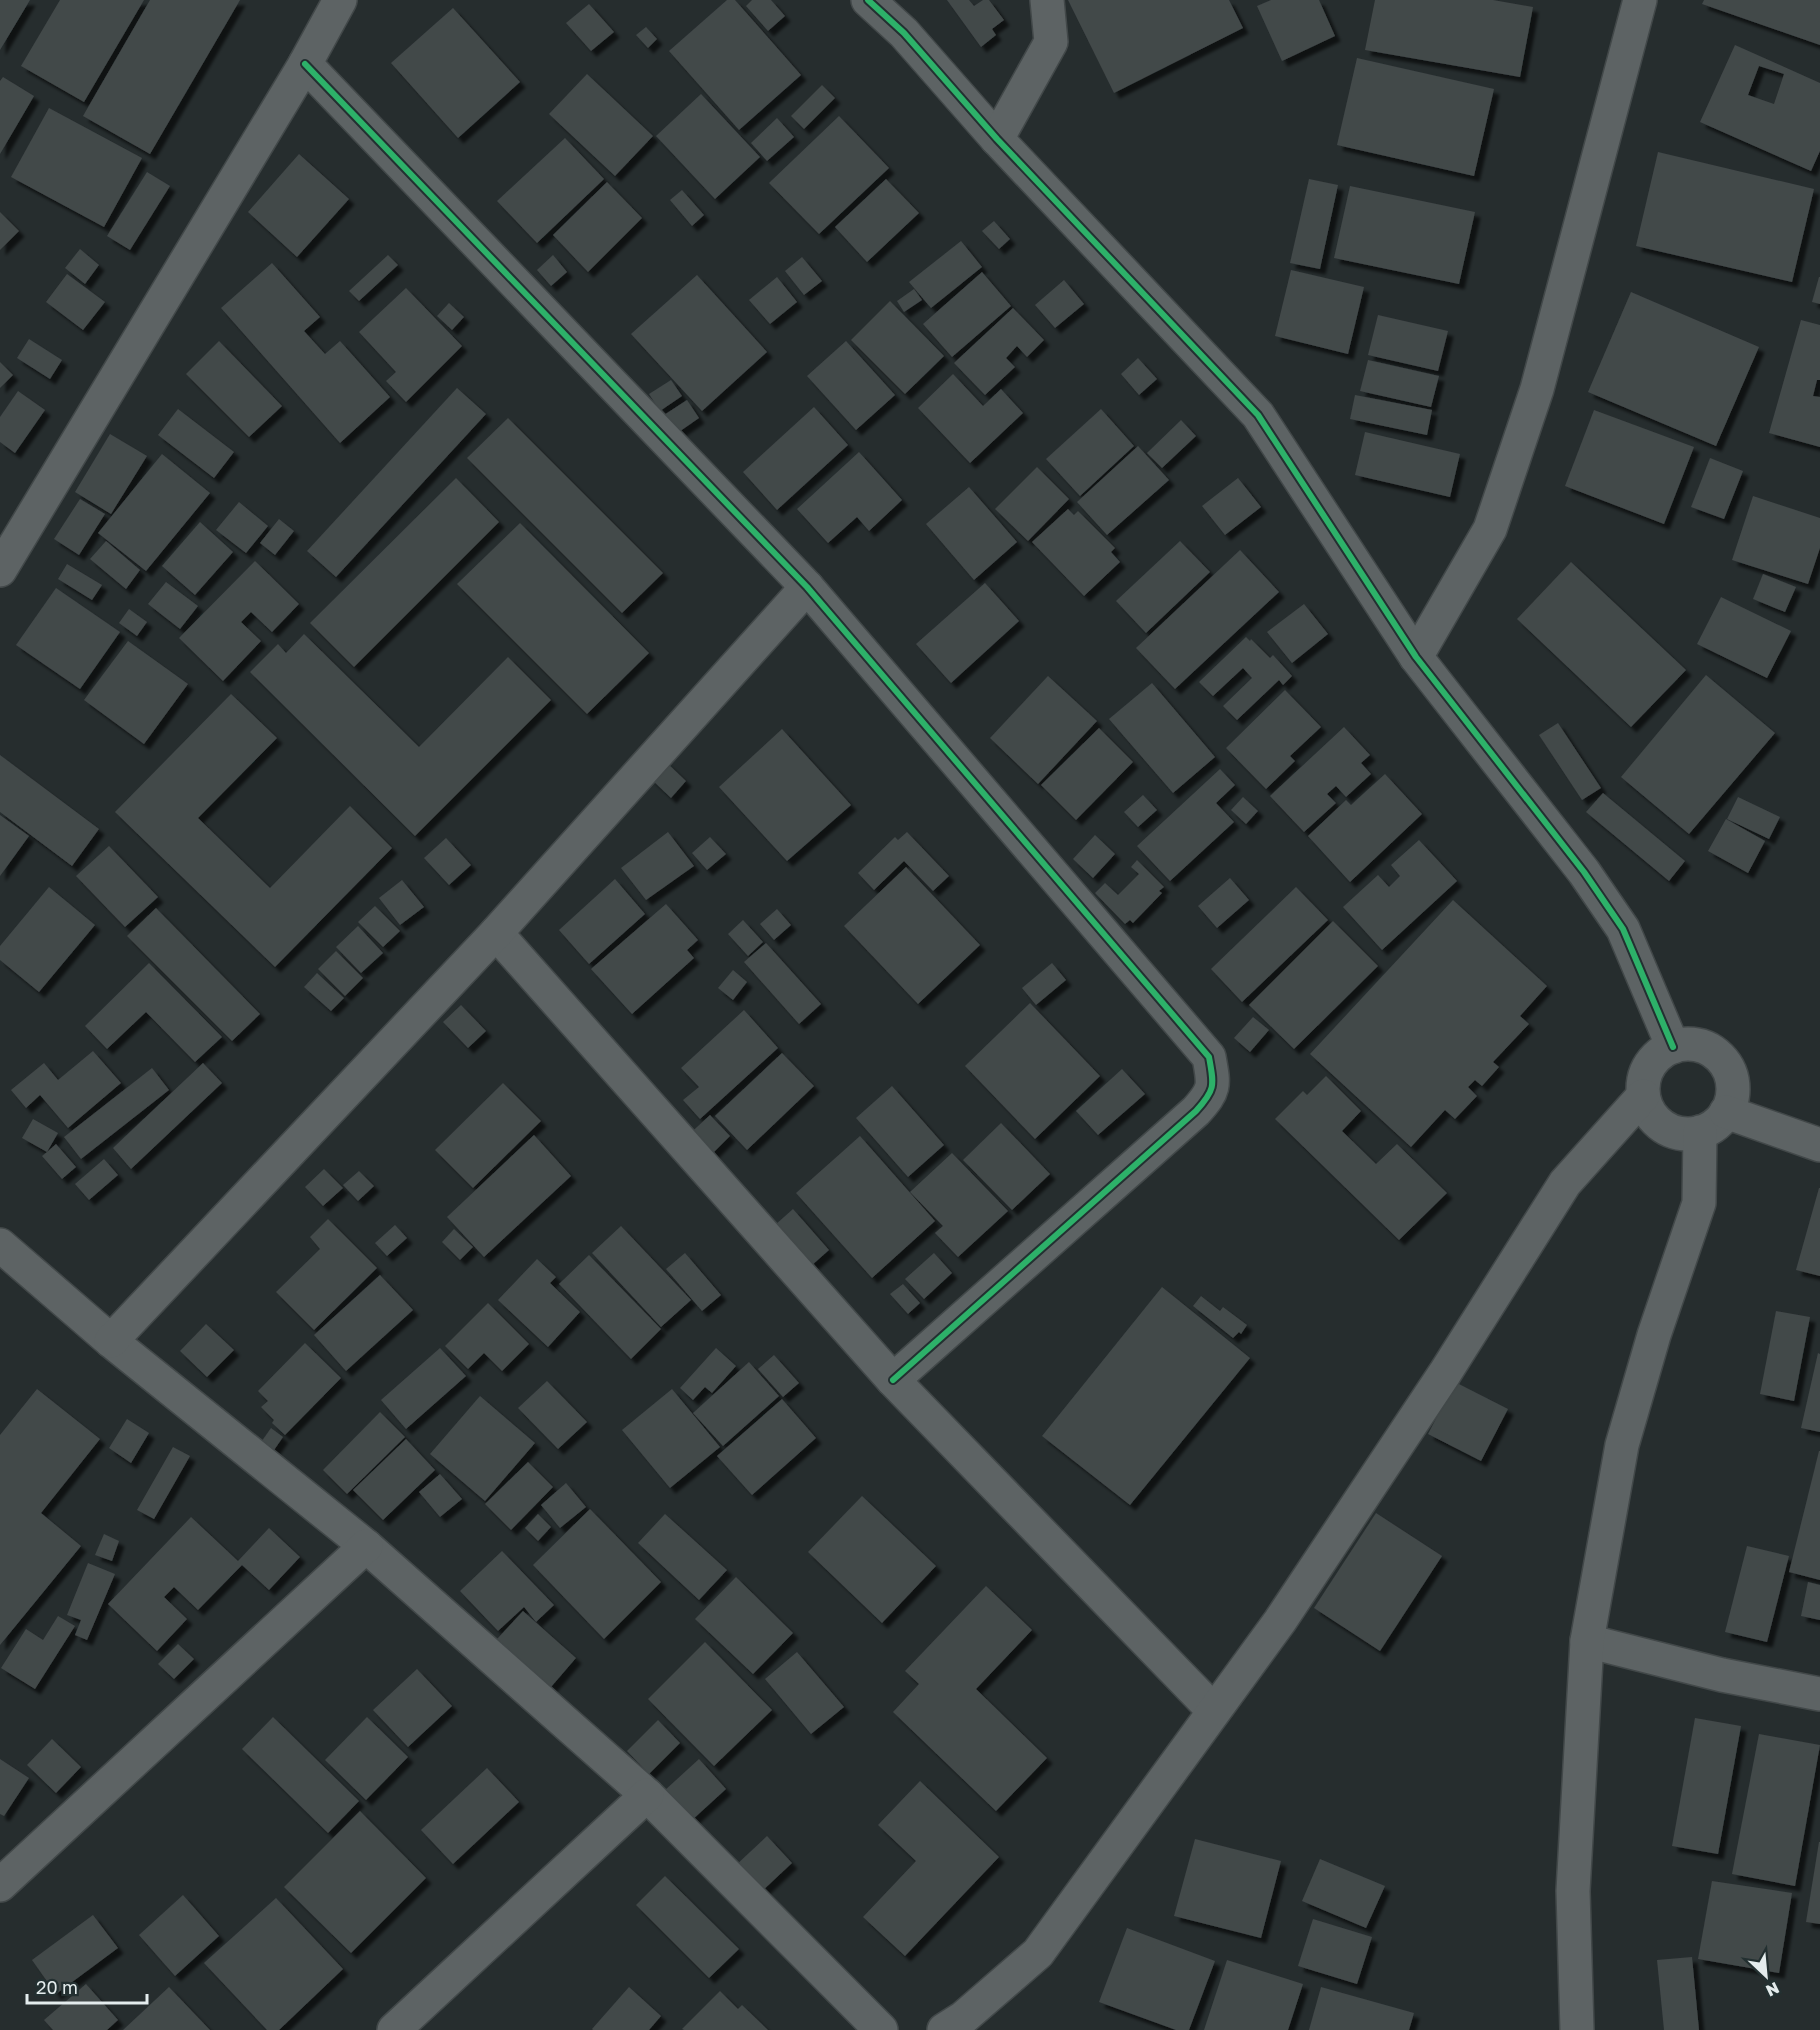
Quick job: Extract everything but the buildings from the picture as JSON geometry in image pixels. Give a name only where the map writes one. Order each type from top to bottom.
[{"type":"street","points":[[868,0],[904,33],[997,139],[1258,415],[1416,657],[1584,872],[1623,929],[1673,1047]]},
{"type":"street","points":[[997,139],[1051,42],[1047,0]]},
{"type":"street","points":[[1416,657],[1490,529],[1537,389],[1640,0]]},
{"type":"street","points":[[0,570],[10,527],[305,64],[330,3]]},
{"type":"street","points":[[305,64],[807,587],[1209,1057],[1213,1081],[1209,1096],[1196,1110],[893,1380]]},
{"type":"street","points":[[111,1341],[496,933],[807,587]]},
{"type":"street","points":[[496,933],[893,1380],[1214,1711]]},
{"type":"street","points":[[1689,1044],[1704,1047],[1718,1055],[1727,1068],[1732,1082],[1732,1098],[1726,1113],[1715,1125],[1701,1132],[1685,1134],[1670,1131],[1657,1122],[1648,1111],[1643,1096],[1643,1080],[1649,1066],[1659,1054],[1673,1047],[1689,1044]]},
{"type":"street","points":[[944,2030],[963,2018],[1038,1953],[1280,1621],[1445,1373],[1565,1183],[1643,1096]]},
{"type":"street","points":[[1726,1113],[1820,1145]]},
{"type":"street","points":[[1577,2030],[1573,1891],[1587,1641],[1622,1445],[1654,1335],[1699,1203],[1701,1132]]},
{"type":"street","points":[[0,1245],[111,1341],[366,1546],[647,1795],[881,2030]]},
{"type":"street","points":[[0,1886],[366,1546]]},
{"type":"street","points":[[1587,1641],[1722,1675],[1820,1694]]},
{"type":"street","points":[[394,2030],[647,1795]]},
{"type":"cycle path","points":[[868,0],[904,33],[997,139],[1258,415],[1416,657],[1584,872],[1623,929],[1673,1047]]},
{"type":"cycle path","points":[[305,64],[807,587],[1209,1057],[1212,1086],[1196,1111],[893,1380]]}]
